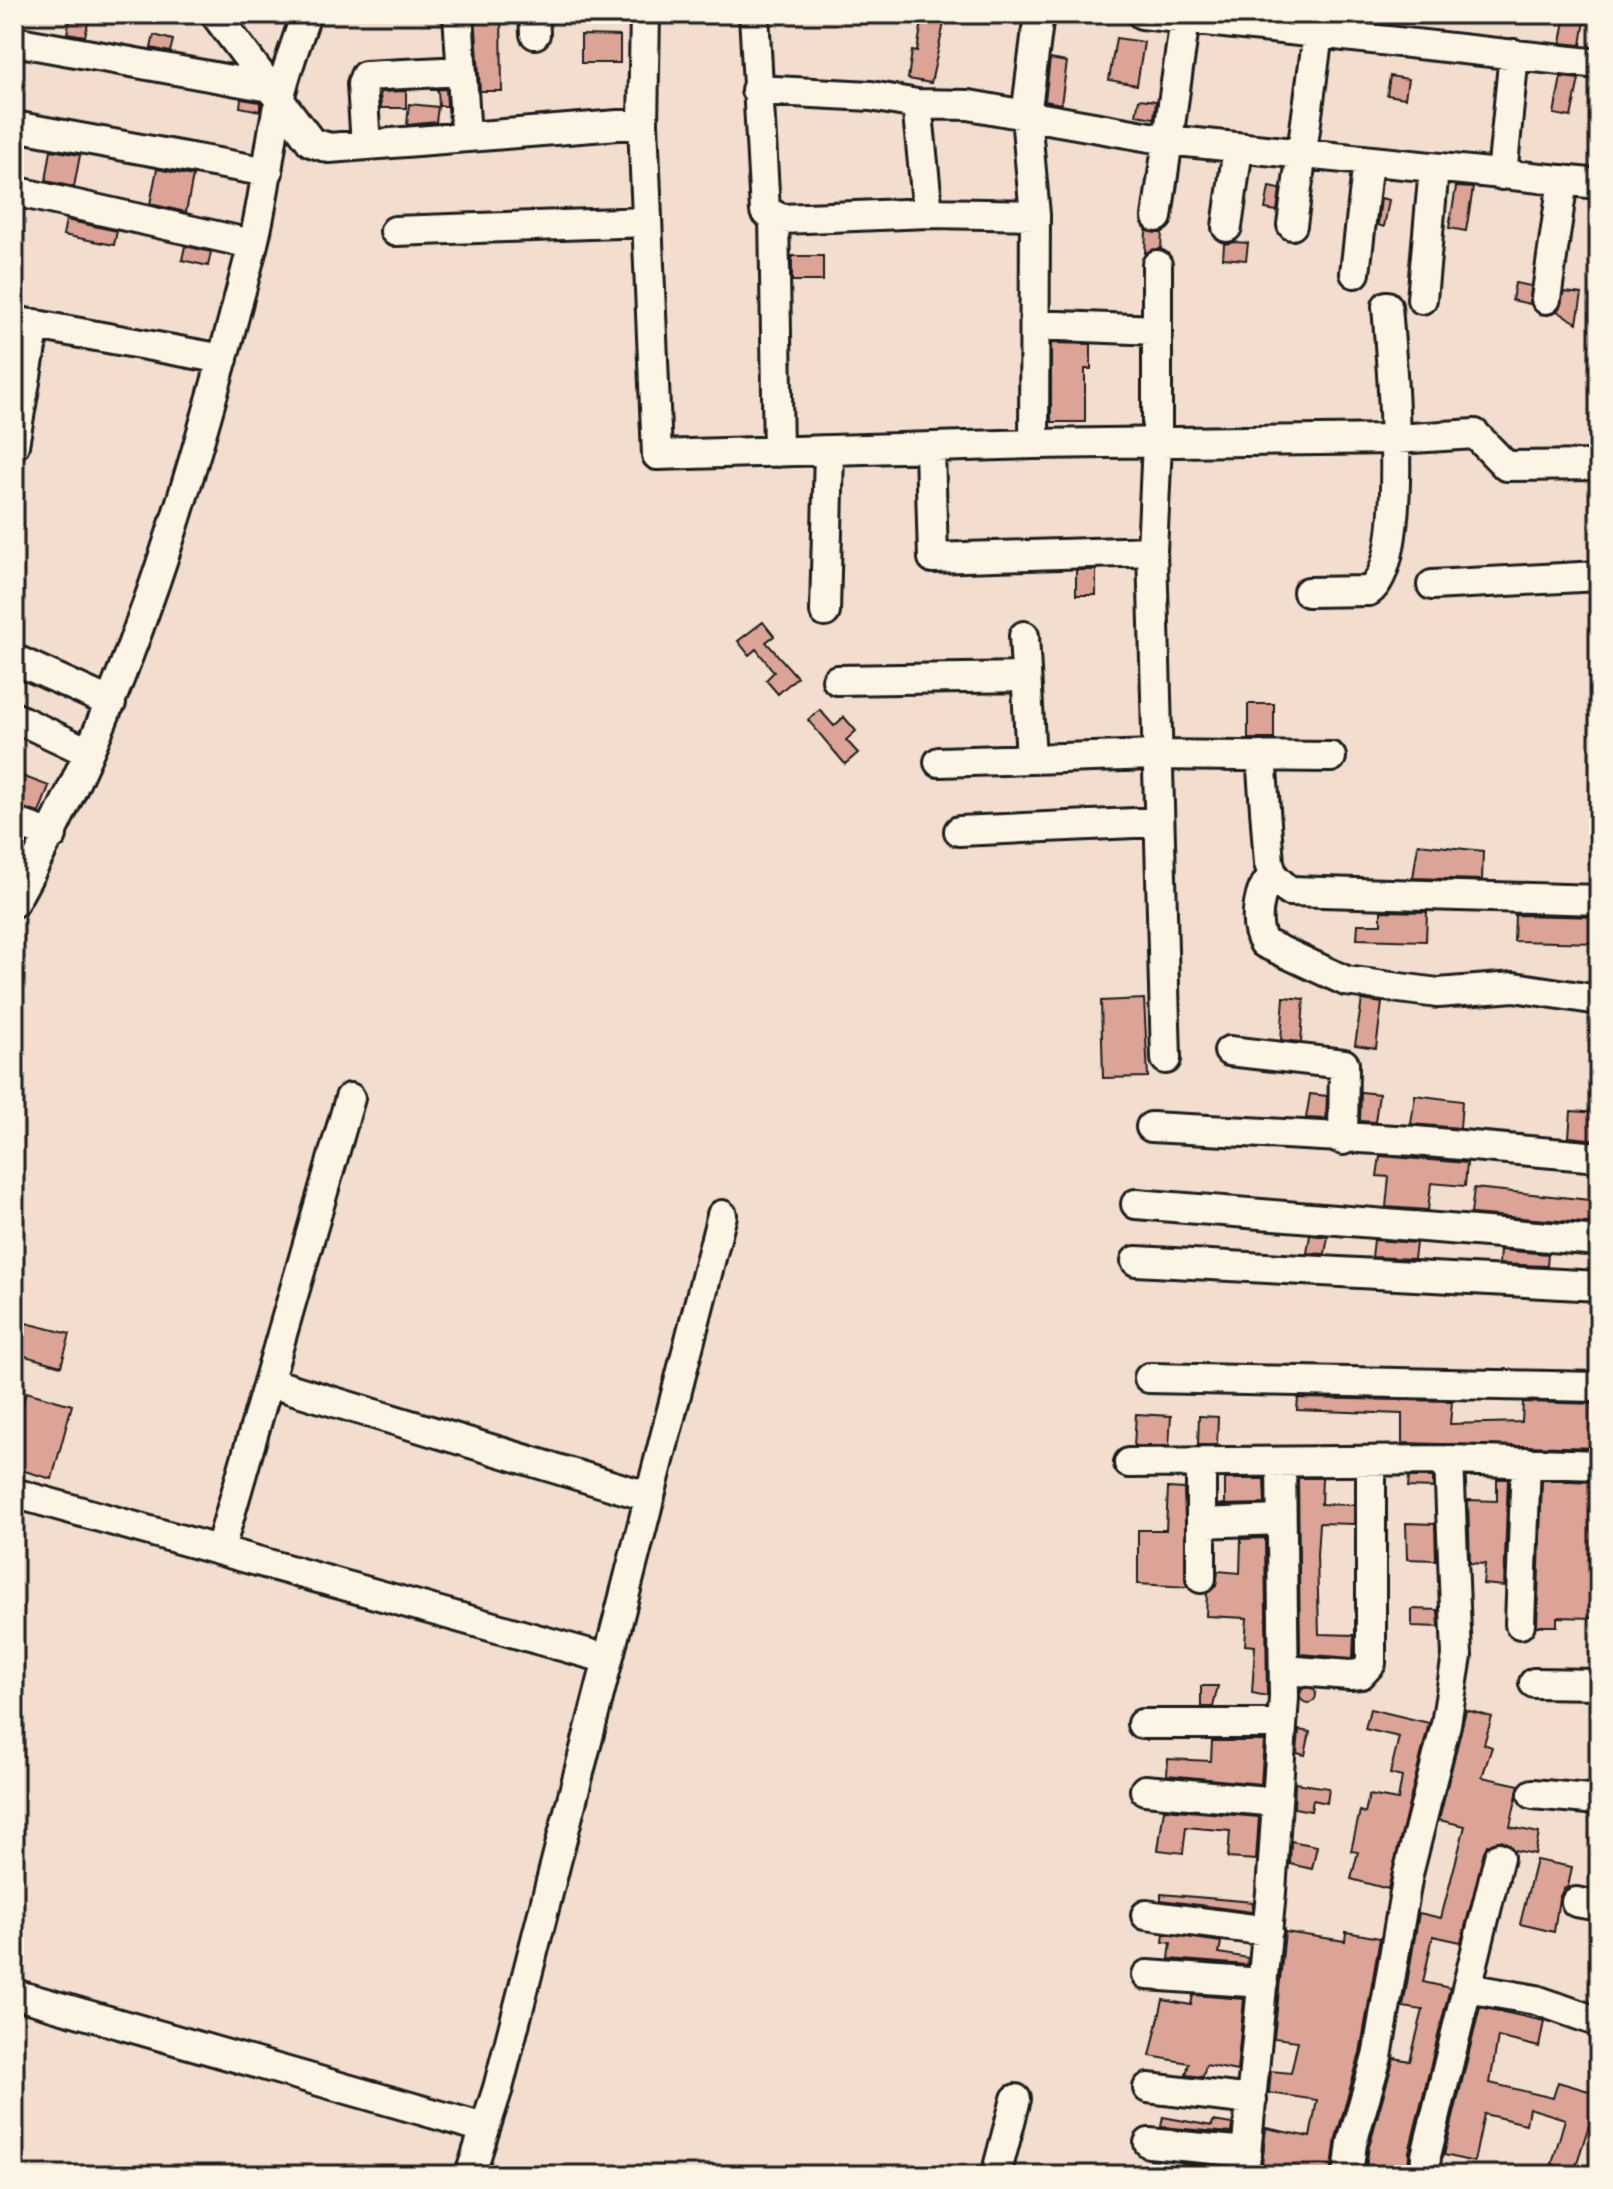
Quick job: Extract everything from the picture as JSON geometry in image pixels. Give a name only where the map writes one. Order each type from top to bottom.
[{"type":"street","points":[[215,14],[311,142],[329,148],[643,123]]},
{"type":"street","points":[[14,902],[52,835],[111,703],[156,580],[223,359],[252,244],[268,172],[274,93],[306,14]]},
{"type":"street","points":[[458,14],[466,137]]},
{"type":"street","points":[[645,14],[643,123],[657,455],[1034,444],[1396,439],[1475,434],[1506,466],[1599,465]]},
{"type":"street","points":[[754,14],[765,211],[782,219],[928,213],[1035,215]]},
{"type":"street","points":[[1034,444],[1035,215],[1026,116],[1039,14]]},
{"type":"street","points":[[1142,14],[1599,64]]},
{"type":"street","points":[[1157,217],[1185,19]]},
{"type":"street","points":[[1292,225],[1318,34]]},
{"type":"street","points":[[14,41],[274,93]]},
{"type":"street","points":[[1502,175],[1514,54]]},
{"type":"street","points":[[366,145],[362,84],[365,76],[462,71]]},
{"type":"street","points":[[756,90],[871,96],[917,104],[969,105],[1167,140],[1599,184]]},
{"type":"street","points":[[917,104],[928,213]]},
{"type":"street","points":[[14,126],[268,172]]},
{"type":"street","points":[[1227,227],[1238,148]]},
{"type":"street","points":[[1355,273],[1368,161]]},
{"type":"street","points":[[1422,299],[1434,168]]},
{"type":"street","points":[[1546,299],[1563,180]]},
{"type":"street","points":[[14,191],[252,244]]},
{"type":"street","points":[[774,215],[778,452]]},
{"type":"street","points":[[395,231],[647,222]]},
{"type":"street","points":[[1157,265],[1157,443],[1152,551],[1155,755],[1166,1059]]},
{"type":"street","points":[[1308,592],[1358,593],[1377,585],[1389,554],[1396,439],[1387,306]]},
{"type":"street","points":[[14,445],[24,322],[223,359]]},
{"type":"street","points":[[1035,325],[1157,330]]},
{"type":"street","points":[[930,449],[933,558],[1152,551]]},
{"type":"street","points":[[825,612],[829,451]]},
{"type":"street","points":[[1432,585],[1599,576]]},
{"type":"street","points":[[1024,636],[1031,759]]},
{"type":"street","points":[[14,659],[111,703]]},
{"type":"street","points":[[837,680],[1026,677]]},
{"type":"street","points":[[14,717],[88,752]]},
{"type":"street","points":[[939,762],[1155,755],[1331,757]]},
{"type":"street","points":[[1261,756],[1273,876],[1260,897],[1259,931],[1264,943],[1346,981],[1438,993],[1514,987],[1599,1000]]},
{"type":"street","points":[[14,822],[52,835]]},
{"type":"street","points":[[959,831],[1157,822]]},
{"type":"street","points":[[1273,876],[1289,891],[1599,900]]},
{"type":"street","points":[[1229,1051],[1344,1064],[1343,1140]]},
{"type":"street","points":[[220,1549],[350,1098]]},
{"type":"street","points":[[1151,1127],[1343,1140],[1415,1141],[1599,1157]]},
{"type":"street","points":[[1136,1204],[1599,1241]]},
{"type":"street","points":[[470,2175],[498,2088],[722,1215]]},
{"type":"street","points":[[1136,1261],[1599,1286]]},
{"type":"street","points":[[1149,1378],[1599,1387]]},
{"type":"street","points":[[268,1382],[650,1497]]},
{"type":"street","points":[[1348,2175],[1352,2143],[1377,2057],[1408,1874],[1446,1724],[1457,1656],[1449,1460]]},
{"type":"street","points":[[1129,1463],[1449,1460],[1599,1465]]},
{"type":"street","points":[[1149,2143],[1246,2163],[1268,1931],[1282,1724],[1281,1462]]},
{"type":"street","points":[[1284,1670],[1350,1675],[1361,1674],[1371,1663],[1371,1462]]},
{"type":"street","points":[[1520,1624],[1526,1462]]},
{"type":"street","points":[[1201,1463],[1201,1578]]},
{"type":"street","points":[[14,1493],[608,1659]]},
{"type":"street","points":[[1201,1523],[1281,1520]]},
{"type":"street","points":[[1534,1683],[1599,1684]]},
{"type":"street","points":[[1142,1724],[1282,1724]]},
{"type":"street","points":[[1145,1790],[1277,1802]]},
{"type":"street","points":[[1533,1794],[1599,1800]]},
{"type":"street","points":[[1425,2175],[1426,2156],[1499,1857]]},
{"type":"street","points":[[1146,1915],[1268,1931]]},
{"type":"street","points":[[1147,1975],[1263,1983]]},
{"type":"street","points":[[1467,1988],[1536,2000],[1599,2022]]},
{"type":"street","points":[[14,1994],[484,2128]]},
{"type":"street","points":[[1148,2088],[1252,2100]]},
{"type":"street","points":[[996,2175],[1016,2099]]},
{"type":"building","points":[[475,14],[501,14],[502,91],[480,91]]},
{"type":"building","points":[[923,14],[946,14],[931,83],[908,79],[912,51],[917,52]]},
{"type":"building","points":[[1566,14],[1586,14],[1581,45],[1561,43]]},
{"type":"building","points":[[71,15],[89,19],[85,36],[67,33]]},
{"type":"building","points":[[154,35],[173,40],[170,52],[151,48]]},
{"type":"building","points":[[581,35],[620,36],[620,63],[581,63]]},
{"type":"building","points":[[1116,38],[1144,42],[1137,85],[1109,80]]},
{"type":"building","points":[[1050,59],[1067,62],[1061,104],[1045,101]]},
{"type":"building","points":[[1390,76],[1408,79],[1405,98],[1387,95]]},
{"type":"building","points":[[1561,77],[1579,79],[1571,117],[1554,114]]},
{"type":"building","points":[[446,89],[447,106],[439,106],[438,90],[430,90]]},
{"type":"building","points":[[406,91],[406,108],[381,108],[380,92]]},
{"type":"building","points":[[241,99],[260,102],[260,111],[240,107]]},
{"type":"building","points":[[1139,99],[1156,101],[1154,118],[1136,115]]},
{"type":"building","points":[[409,104],[438,107],[436,122],[407,125]]},
{"type":"building","points":[[51,150],[80,155],[74,187],[46,181]]},
{"type":"building","points":[[157,169],[193,176],[186,212],[150,204]]},
{"type":"building","points":[[1269,187],[1280,189],[1277,211],[1265,209]]},
{"type":"building","points":[[1456,187],[1473,188],[1466,231],[1449,228]]},
{"type":"building","points":[[1381,198],[1389,200],[1384,227],[1378,225]]},
{"type":"building","points":[[66,220],[117,231],[114,245],[63,235]]},
{"type":"building","points":[[1146,231],[1162,233],[1161,249],[1145,253]]},
{"type":"building","points":[[1248,243],[1246,260],[1223,258],[1224,244]]},
{"type":"building","points":[[185,246],[211,252],[208,266],[182,260]]},
{"type":"building","points":[[792,256],[823,256],[823,281],[792,281]]},
{"type":"building","points":[[1515,283],[1531,286],[1530,304],[1512,300]]},
{"type":"building","points":[[1564,292],[1582,294],[1577,323],[1557,311]]},
{"type":"building","points":[[1051,343],[1091,344],[1091,369],[1085,369],[1085,422],[1051,422]]},
{"type":"building","points":[[1076,570],[1096,570],[1096,595],[1076,595]]},
{"type":"building","points":[[763,622],[774,636],[766,642],[797,677],[778,694],[766,680],[774,672],[756,649],[749,655],[738,641]]},
{"type":"building","points":[[1248,704],[1274,704],[1274,739],[1248,739]]},
{"type":"building","points":[[820,710],[834,726],[844,717],[856,731],[846,740],[858,753],[845,764],[808,720]]},
{"type":"building","points":[[14,773],[49,786],[39,813],[14,805]]},
{"type":"building","points":[[1418,844],[1483,851],[1482,880],[1413,878]]},
{"type":"building","points":[[1381,911],[1427,912],[1426,941],[1357,939],[1358,924],[1381,924]]},
{"type":"building","points":[[1515,915],[1599,917],[1599,943],[1514,941]]},
{"type":"building","points":[[1284,997],[1304,999],[1301,1042],[1281,1040]]},
{"type":"building","points":[[1144,999],[1148,1077],[1103,1078],[1101,1001]]},
{"type":"building","points":[[1362,1000],[1382,1003],[1376,1048],[1355,1045]]},
{"type":"building","points":[[1361,1092],[1379,1094],[1375,1122],[1360,1121]]},
{"type":"building","points":[[1310,1094],[1327,1096],[1326,1119],[1306,1118]]},
{"type":"building","points":[[1415,1095],[1462,1101],[1460,1128],[1411,1124]]},
{"type":"building","points":[[1571,1111],[1599,1113],[1599,1140],[1569,1137]]},
{"type":"building","points":[[1380,1156],[1467,1163],[1465,1186],[1431,1183],[1428,1210],[1386,1207],[1389,1177],[1377,1176]]},
{"type":"building","points":[[1474,1188],[1599,1201],[1599,1224],[1471,1214]]},
{"type":"building","points":[[1310,1235],[1328,1237],[1325,1254],[1307,1253]]},
{"type":"building","points":[[1374,1240],[1416,1243],[1414,1259],[1372,1257]]},
{"type":"building","points":[[1500,1250],[1548,1254],[1547,1266],[1499,1264]]},
{"type":"building","points":[[14,1320],[70,1334],[61,1366],[14,1353]]},
{"type":"building","points":[[26,1392],[72,1405],[52,1479],[14,1468],[14,1435]]},
{"type":"building","points":[[1298,1398],[1452,1401],[1450,1424],[1522,1422],[1523,1402],[1599,1404],[1599,1448],[1402,1443],[1402,1414],[1297,1410]]},
{"type":"building","points":[[1136,1414],[1171,1416],[1169,1446],[1134,1446]]},
{"type":"building","points":[[1199,1416],[1218,1417],[1217,1445],[1198,1445]]},
{"type":"building","points":[[1409,1477],[1433,1477],[1433,1488],[1408,1487]]},
{"type":"building","points":[[1298,1478],[1322,1478],[1321,1504],[1354,1505],[1354,1524],[1319,1523],[1317,1555],[1319,1634],[1354,1635],[1353,1658],[1300,1654]]},
{"type":"building","points":[[1225,1479],[1264,1479],[1265,1504],[1218,1505],[1225,1504]]},
{"type":"building","points":[[1497,1479],[1508,1479],[1504,1586],[1483,1584],[1485,1564],[1470,1563],[1468,1500],[1497,1501]]},
{"type":"building","points":[[1542,1480],[1596,1482],[1599,1558],[1598,1573],[1595,1573],[1594,1618],[1557,1617],[1557,1626],[1537,1626]]},
{"type":"building","points":[[1168,1488],[1184,1489],[1187,1587],[1138,1584],[1138,1530],[1166,1530]]},
{"type":"building","points":[[1406,1523],[1435,1524],[1436,1560],[1407,1559]]},
{"type":"building","points":[[1265,1538],[1267,1696],[1252,1693],[1255,1646],[1245,1645],[1247,1618],[1206,1616],[1207,1593],[1216,1586],[1218,1571],[1240,1573],[1241,1539]]},
{"type":"building","points":[[1412,1609],[1438,1610],[1439,1627],[1412,1626]]},
{"type":"building","points":[[1201,1686],[1218,1686],[1213,1707],[1201,1707]]},
{"type":"building","points":[[1308,1687],[1316,1695],[1308,1703],[1300,1695]]},
{"type":"building","points":[[1370,1709],[1429,1723],[1388,1889],[1351,1879],[1358,1852],[1351,1851],[1360,1811],[1365,1813],[1369,1795],[1398,1800],[1402,1777],[1390,1774],[1399,1737],[1365,1729]]},
{"type":"building","points":[[1466,1710],[1492,1717],[1484,1744],[1492,1747],[1482,1777],[1519,1785],[1510,1827],[1539,1833],[1535,1854],[1514,1850],[1502,1840],[1487,1845],[1461,1942],[1433,1936],[1423,1982],[1450,1988],[1409,2152],[1408,2175],[1365,2175],[1369,2146],[1394,2058],[1410,2061],[1423,2010],[1403,2007],[1419,1913],[1441,1918],[1465,1826],[1439,1820]]},
{"type":"building","points":[[1299,1730],[1310,1732],[1305,1755],[1297,1753]]},
{"type":"building","points":[[1212,1741],[1264,1741],[1261,1784],[1167,1775],[1168,1759],[1211,1761]]},
{"type":"building","points":[[1295,1783],[1329,1788],[1327,1803],[1313,1800],[1311,1811],[1294,1808]]},
{"type":"building","points":[[1164,1809],[1259,1817],[1256,1860],[1228,1858],[1230,1831],[1186,1827],[1183,1853],[1158,1850]]},
{"type":"building","points":[[1291,1841],[1317,1846],[1312,1869],[1290,1864]]},
{"type":"building","points":[[1536,1860],[1572,1867],[1568,1887],[1564,1888],[1559,1898],[1554,1932],[1520,1924]]},
{"type":"building","points":[[1161,1894],[1253,1902],[1252,1912],[1161,1900]]},
{"type":"building","points":[[1285,1932],[1345,1941],[1346,1932],[1380,1938],[1360,2053],[1336,2138],[1331,2175],[1261,2175],[1266,2128],[1310,2137],[1317,2100],[1269,2093],[1271,2071],[1291,2073],[1298,2041],[1274,2038]]},
{"type":"building","points":[[1164,1934],[1221,1942],[1219,1953],[1248,1958],[1247,1965],[1169,1959],[1171,1943],[1163,1942]]},
{"type":"building","points":[[1193,1995],[1244,1999],[1237,2071],[1206,2065],[1203,2077],[1186,2075],[1189,2063],[1150,2056],[1163,2000],[1191,2005]]},
{"type":"building","points":[[1480,2007],[1544,2021],[1539,2047],[1498,2037],[1490,2083],[1553,2098],[1558,2082],[1599,2094],[1573,2175],[1552,2164],[1565,2119],[1529,2108],[1526,2124],[1484,2114],[1474,2162],[1444,2155]]},
{"type":"building","points":[[1163,2117],[1212,2126],[1213,2121],[1232,2124],[1231,2133],[1161,2127]]},
{"type":"building","points":[[1182,2163],[1228,2167],[1227,2175],[1180,2175]]}]
